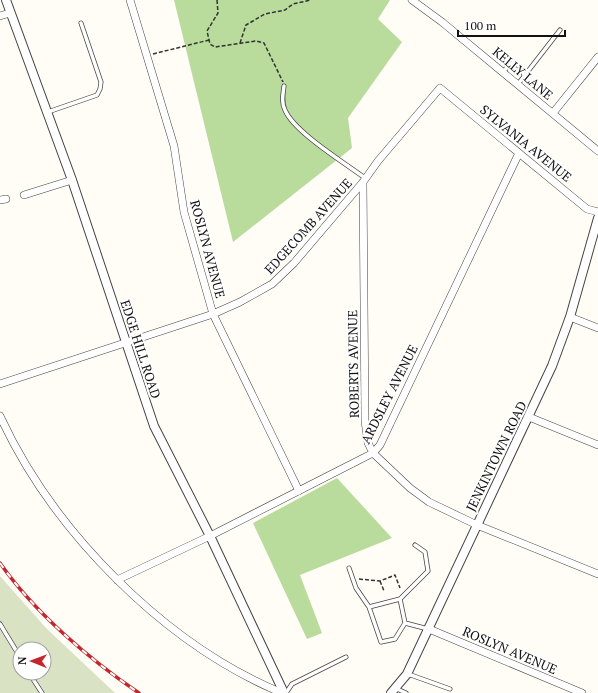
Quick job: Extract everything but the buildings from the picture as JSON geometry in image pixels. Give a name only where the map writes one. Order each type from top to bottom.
[{"type":"street","name":"EDGE HILL ROAD","points":[[6,0],[72,180],[154,426],[210,536],[284,693]]},
{"type":"street","name":"ROSLYN AVENUE","points":[[130,0],[174,146],[184,212],[213,314],[299,491]]},
{"type":"street","name":"KELLY LANE","points":[[412,0],[504,72],[598,151]]},
{"type":"street","points":[[0,16],[10,13]]},
{"type":"street","points":[[553,113],[598,57]]},
{"type":"street","name":"EDGECOMB AVENUE","points":[[1,382],[213,314],[240,302],[272,284],[294,263],[364,181],[378,161],[440,88]]},
{"type":"street","name":"SYLVANIA AVENUE","points":[[440,88],[587,209],[598,212]]},
{"type":"street","name":"ARDSLEY AVENUE","points":[[117,580],[210,536],[373,453],[380,445],[519,153]]},
{"type":"street","points":[[24,195],[72,180]]},
{"type":"street","name":"ROBERTS AVENUE","points":[[364,181],[365,420],[368,443],[373,453],[410,488],[447,512],[598,574]]},
{"type":"street","name":"JENKINTOWN ROAD","points":[[393,690],[407,674],[552,366],[570,317],[598,218]]},
{"type":"street","points":[[570,317],[598,328]]},
{"type":"street","points":[[0,416],[30,473],[52,505],[117,580],[147,608],[193,644],[232,668],[284,693]]},
{"type":"street","points":[[529,417],[598,445]]},
{"type":"street","name":"ROSLYN AVENUE","points":[[429,629],[582,693]]},
{"type":"lane","points":[[48,112],[96,95],[100,89],[101,82],[81,23]]},
{"type":"lane","points":[[518,84],[560,30]]},
{"type":"lane","points":[[504,72],[509,65],[514,62],[521,68],[524,75]]},
{"type":"lane","points":[[284,86],[282,98],[285,111],[296,126],[364,181]]},
{"type":"lane","points":[[369,607],[400,599],[428,571],[425,552],[415,545]]},
{"type":"lane","points":[[349,568],[356,588],[369,607],[381,642],[395,639],[405,623],[400,599]]},
{"type":"lane","points":[[405,623],[429,629]]},
{"type":"lane","points":[[0,624],[12,644]]},
{"type":"lane","points":[[284,693],[292,684],[346,657]]},
{"type":"lane","points":[[407,674],[450,689]]},
{"type":"lane","points":[[34,681],[42,693]]},
{"type":"lane","points":[[393,690],[406,693]]},
{"type":"path","points":[[217,0],[218,13],[207,31],[210,44],[215,47],[256,41],[264,43],[284,86]]},
{"type":"path","points":[[240,43],[246,25],[265,14],[285,10],[293,4],[311,0]]},
{"type":"path","points":[[153,54],[209,40]]},
{"type":"path","points":[[359,579],[380,581],[395,575],[400,588]]},
{"type":"path","points":[[380,581],[384,591]]},
{"type":"green space","points":[[174,0],[390,0],[378,19],[402,42],[348,118],[352,148],[233,242]]},
{"type":"green space","points":[[337,478],[392,538],[300,575],[322,633],[307,639],[253,523]]},
{"type":"green space","points":[[0,576],[46,628],[115,693],[0,693]]},
{"type":"railway","points":[[0,563],[29,599],[64,634],[101,666],[139,693]]}]
